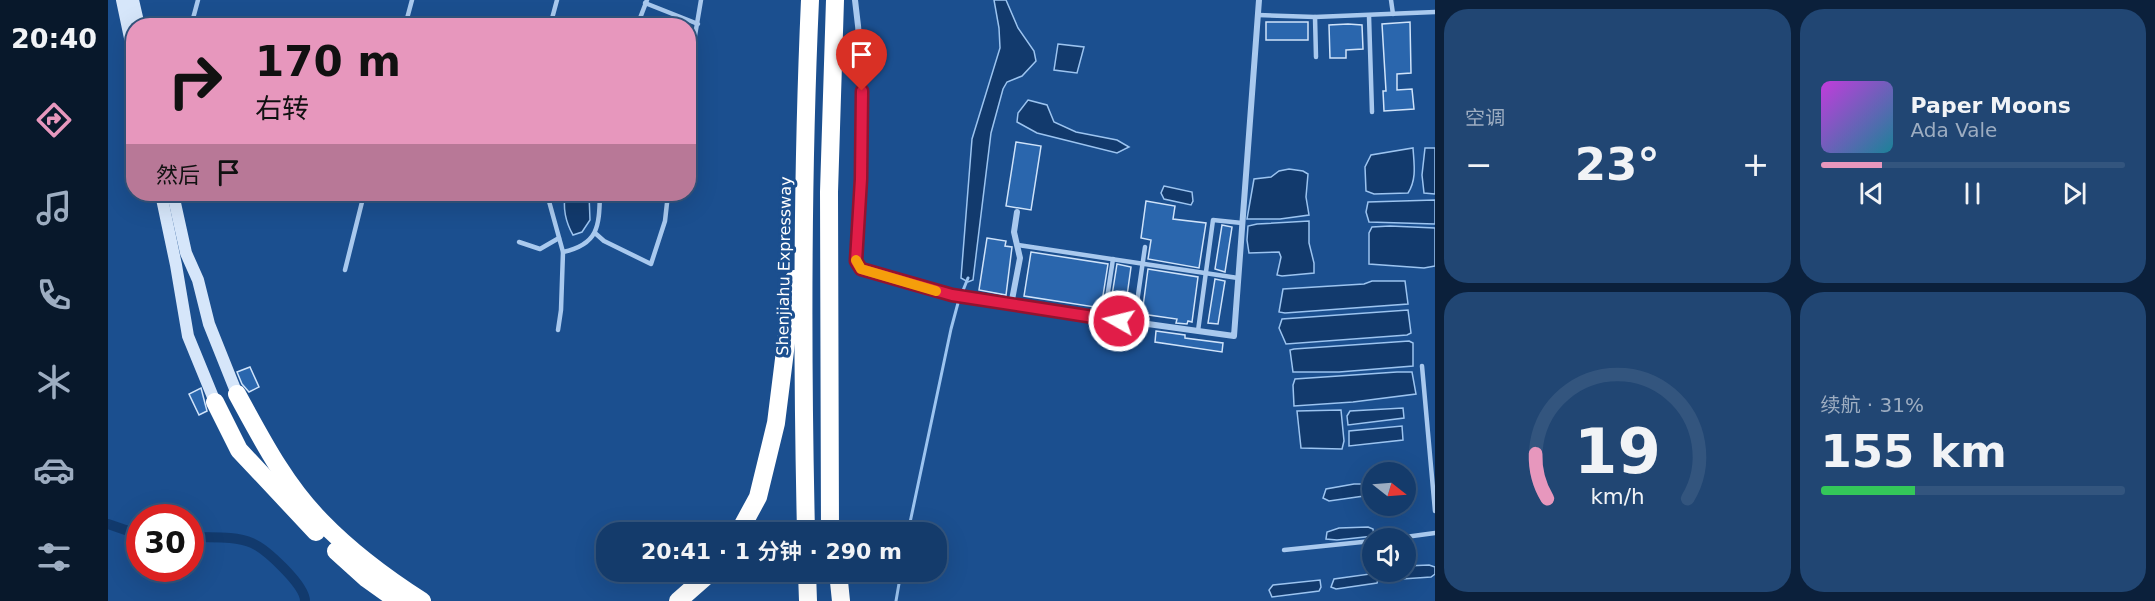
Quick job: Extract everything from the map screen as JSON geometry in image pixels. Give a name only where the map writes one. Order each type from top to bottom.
[{"type":"highway","name":"Shenjiahu Expressway","points":[[806,522],[803,370],[810,0]]},
{"type":"highway","points":[[830,522],[829,203],[835,0]]},
{"type":"highway","points":[[744,522],[758,496],[776,423],[805,191]]},
{"type":"highway","points":[[237,394],[268,450],[296,491],[320,520],[380,573],[422,601]]},
{"type":"highway","points":[[215,402],[239,450],[276,491],[358,572],[398,601]]},
{"type":"highway","points":[[828,472],[833,522]]},
{"type":"highway","points":[[678,601],[700,582]]},
{"type":"highway","points":[[807,582],[808,601]]},
{"type":"highway","points":[[831,582],[832,601]]},
{"type":"highway","points":[[839,582],[841,601]]},
{"type":"main road","points":[[117,0],[126,28]]},
{"type":"main road","points":[[122,0],[126,20]]},
{"type":"main road","points":[[134,0],[137,18]]},
{"type":"main road","points":[[163,201],[177,265],[188,336],[215,402]]},
{"type":"main road","points":[[174,201],[186,253],[198,280],[209,324],[237,394]]},
{"type":"street","points":[[855,0],[860,39],[862,91],[861,179],[856,261],[861,269],[952,295],[1234,336],[1259,0]]},
{"type":"street","points":[[1011,305],[1020,258],[1014,231],[1017,212]]},
{"type":"lane","points":[[193,18],[198,0]]},
{"type":"lane","points":[[407,18],[412,0]]},
{"type":"lane","points":[[552,18],[557,0]]},
{"type":"lane","points":[[696,31],[701,0]]},
{"type":"lane","points":[[1391,0],[1393,14]]},
{"type":"lane","points":[[640,18],[646,2],[684,18]]},
{"type":"lane","points":[[1258,15],[1315,17],[1435,12]]},
{"type":"lane","points":[[1369,16],[1372,112]]},
{"type":"lane","points":[[1315,17],[1316,57]]},
{"type":"lane","points":[[345,270],[362,201]]},
{"type":"lane","points":[[549,201],[563,252],[558,330]]},
{"type":"lane","points":[[563,252],[579,248],[595,232],[599,222],[600,201]]},
{"type":"lane","points":[[595,232],[604,241],[651,264],[666,221],[667,201]]},
{"type":"lane","points":[[1198,331],[1213,220],[1242,223]]},
{"type":"lane","points":[[519,242],[540,249],[559,238]]},
{"type":"lane","points":[[1018,245],[1238,278]]},
{"type":"lane","points":[[1134,323],[1145,246]]},
{"type":"lane","points":[[1104,318],[1113,259]]},
{"type":"lane","points":[[1422,366],[1435,511]]},
{"type":"lane","points":[[1428,438],[1435,438]]},
{"type":"lane","points":[[1416,536],[1435,533]]},
{"type":"lane","points":[[1284,550],[1362,542]]},
{"type":"water","points":[[994,0],[1006,0],[1018,28],[1034,51],[1036,61],[1022,76],[1007,82],[1003,89],[991,133],[973,280],[968,282],[961,278],[972,139],[1000,48]]},
{"type":"water","points":[[1058,44],[1084,47],[1077,73],[1054,70]]},
{"type":"water","points":[[1028,100],[1047,105],[1054,122],[1076,132],[1117,140],[1129,147],[1117,153],[1037,133],[1017,122],[1018,113]]},
{"type":"water","points":[[1413,148],[1414,177],[1408,193],[1374,194],[1366,191],[1365,167],[1371,155]]},
{"type":"water","points":[[1425,148],[1435,148],[1435,194],[1424,193],[1422,175]]},
{"type":"water","points":[[1289,169],[1308,174],[1306,197],[1309,215],[1280,219],[1247,219],[1254,179],[1271,177],[1279,171]]},
{"type":"water","points":[[1164,186],[1192,192],[1191,205],[1164,199],[1161,193]]},
{"type":"water","points":[[1435,200],[1435,224],[1369,222],[1366,212],[1368,202]]},
{"type":"water","points":[[565,201],[589,201],[590,220],[582,232],[573,235],[565,215]]},
{"type":"water","points":[[1309,221],[1309,243],[1314,273],[1277,275],[1281,257],[1279,252],[1249,253],[1248,226]]},
{"type":"water","points":[[1372,227],[1435,228],[1435,266],[1424,268],[1369,264],[1369,233]]},
{"type":"water","points":[[1372,281],[1405,281],[1408,304],[1279,312],[1283,289],[1364,284]]},
{"type":"water","points":[[1408,310],[1411,333],[1407,335],[1286,344],[1279,328],[1282,319]]},
{"type":"water","points":[[1409,341],[1413,343],[1413,366],[1339,372],[1293,372],[1290,350]]},
{"type":"water","points":[[1412,372],[1416,394],[1294,406],[1295,379]]},
{"type":"water","points":[[1403,408],[1404,418],[1348,425],[1347,416],[1350,411]]},
{"type":"water","points":[[1341,410],[1344,441],[1342,449],[1301,448],[1297,411]]},
{"type":"water","points":[[1402,426],[1403,440],[1349,446],[1349,431]]},
{"type":"water","points":[[1362,484],[1362,496],[1329,501],[1323,498],[1326,489]]},
{"type":"water","points":[[1368,527],[1370,528],[1362,528],[1362,537],[1326,539],[1327,532],[1339,528]]},
{"type":"water","points":[[1416,566],[1435,567],[1435,574],[1431,577],[1416,578]]},
{"type":"water","points":[[1362,575],[1362,582],[1377,582],[1336,589],[1331,587],[1334,579]]},
{"type":"water","points":[[1320,580],[1319,591],[1272,597],[1269,590],[1273,585]]},
{"type":"building","points":[[1266,22],[1308,22],[1308,40],[1266,40]]},
{"type":"building","points":[[1410,22],[1411,73],[1397,74],[1397,90],[1412,89],[1414,109],[1384,111],[1383,91],[1386,91],[1382,24]]},
{"type":"building","points":[[1329,25],[1362,25],[1363,49],[1346,50],[1346,58],[1330,58]]},
{"type":"building","points":[[1016,142],[1041,146],[1031,210],[1006,206]]},
{"type":"building","points":[[1146,201],[1175,206],[1173,219],[1206,223],[1199,268],[1148,259],[1151,240],[1141,238]]},
{"type":"building","points":[[1222,225],[1232,227],[1225,272],[1215,269]]},
{"type":"building","points":[[987,238],[1006,241],[1005,246],[1012,247],[1006,295],[979,290]]},
{"type":"building","points":[[1031,252],[1108,264],[1101,308],[1024,296]]},
{"type":"building","points":[[1117,264],[1131,267],[1125,310],[1110,308]]},
{"type":"building","points":[[1148,269],[1198,277],[1192,322],[1176,323],[1177,319],[1142,314]]},
{"type":"building","points":[[1215,279],[1225,281],[1218,324],[1208,323]]},
{"type":"building","points":[[1156,331],[1223,343],[1222,352],[1155,342]]},
{"type":"building","points":[[250,367],[259,387],[249,392],[242,384],[237,372]]},
{"type":"building","points":[[201,388],[207,411],[199,415],[189,394]]},
{"type":"waterway","points":[[910,522],[951,329],[968,278]]},
{"type":"waterway","points":[[108,524],[126,530]]},
{"type":"waterway","points":[[204,537],[230,538],[252,543],[284,568],[299,586],[305,601]]},
{"type":"waterway","points":[[896,601],[899,582]]},
{"type":"slow traffic","points":[[856,260],[861,269],[936,291]]},
{"type":"route","points":[[862,91],[861,179],[856,261],[861,269],[952,295],[1119,321]]}]
